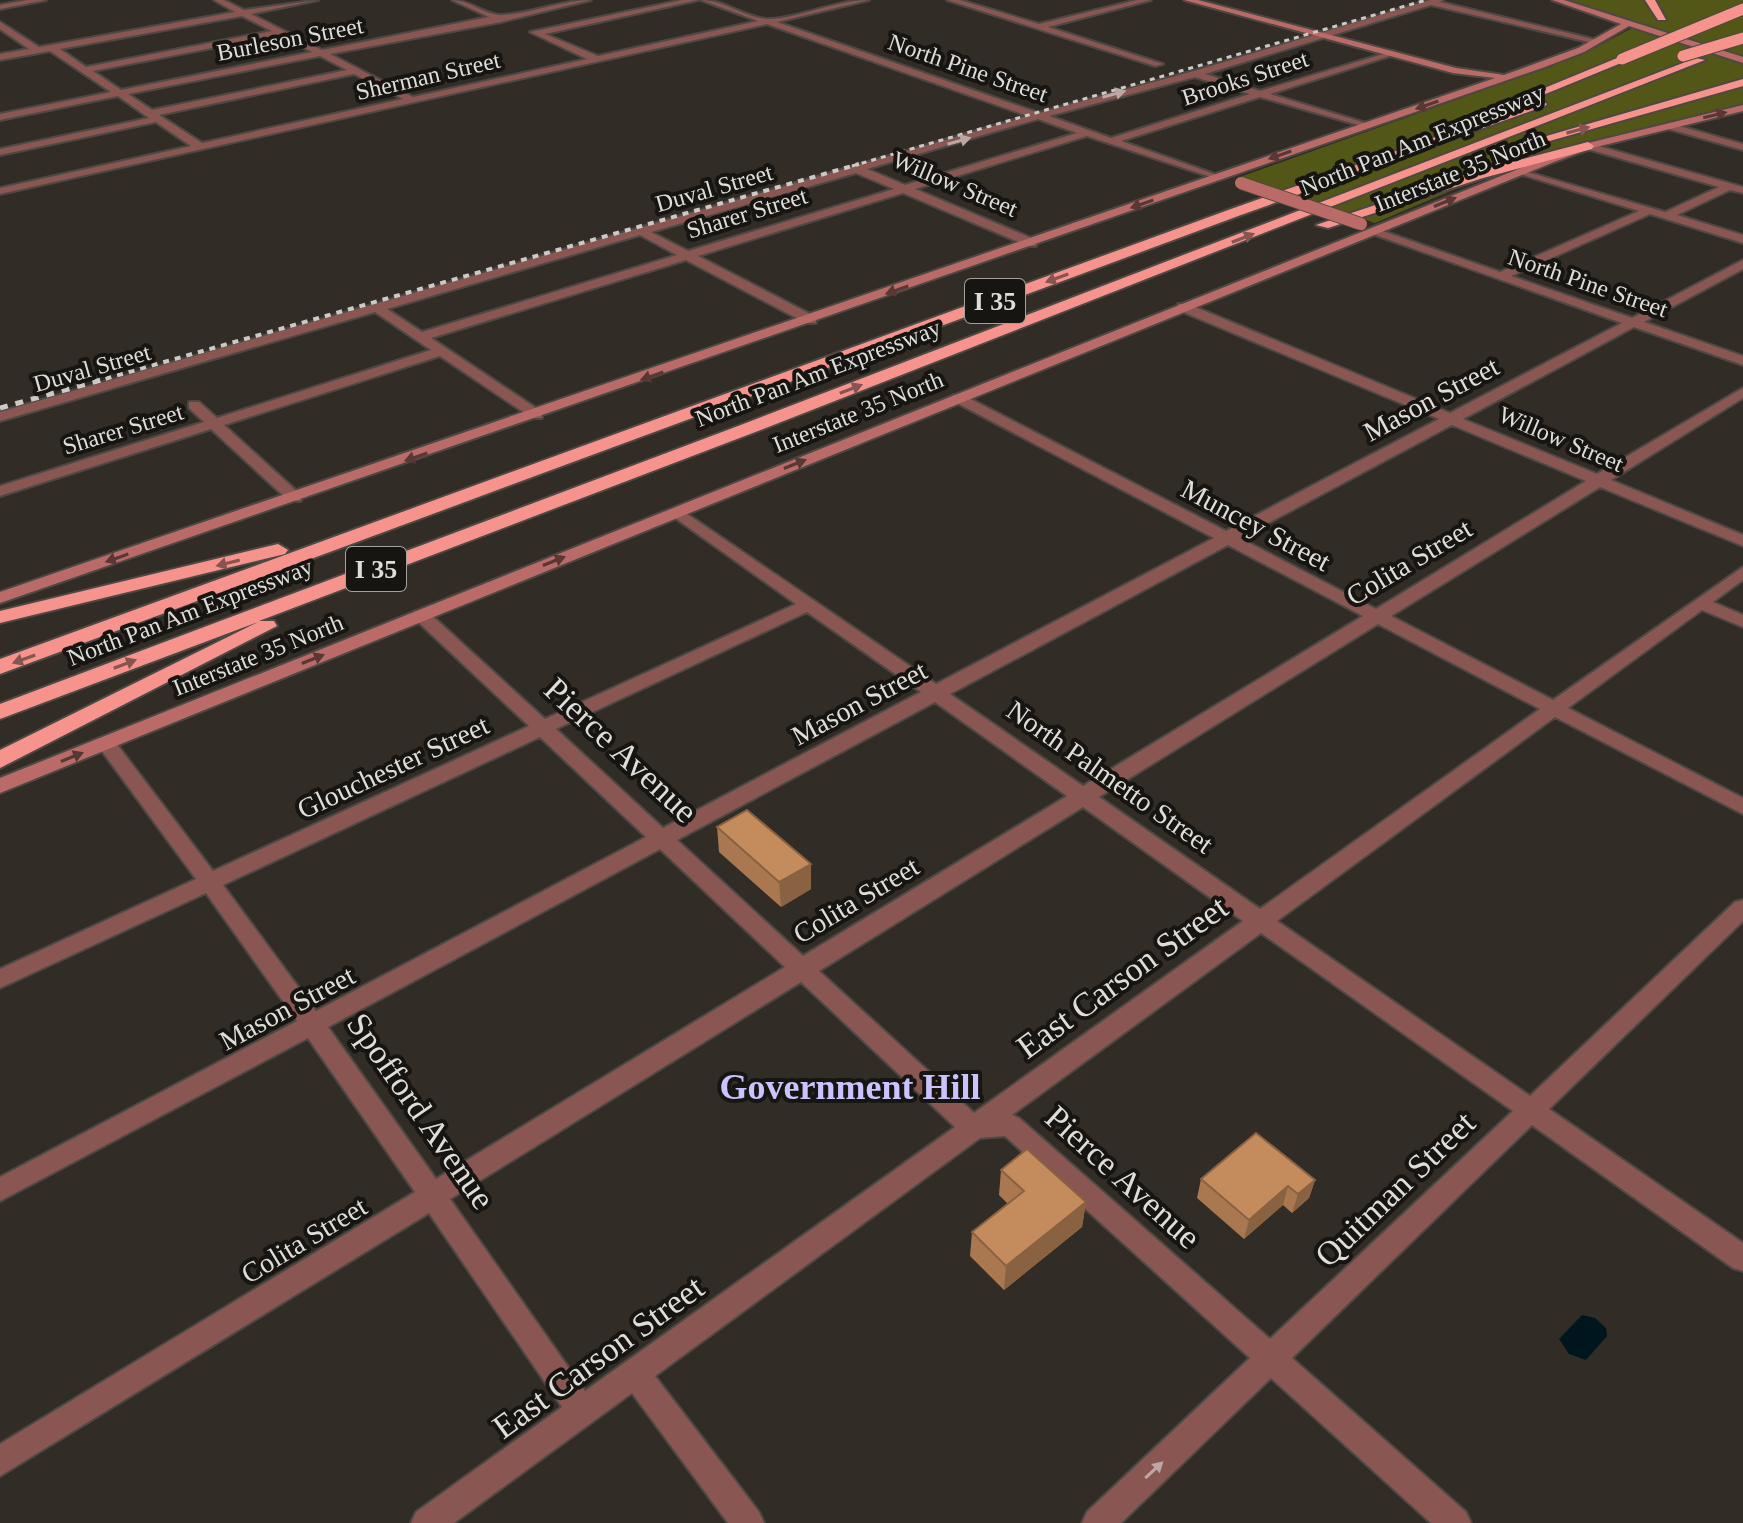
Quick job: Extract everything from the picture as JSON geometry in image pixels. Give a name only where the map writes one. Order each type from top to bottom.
[{"type":"highway","points":[[1617,58],[1653,36],[1662,18],[1650,0]]},
{"type":"highway","points":[[1236,212],[1743,9]]},
{"type":"highway","name":"North Pan Am Expressway","points":[[0,667],[1236,212],[1683,56],[1743,38]]},
{"type":"highway","name":"North Pan Am Expressway","points":[[0,712],[1369,190],[1590,101],[1743,46]]},
{"type":"highway","points":[[1590,101],[1689,69],[1742,58]]},
{"type":"highway","points":[[1369,190],[1743,82]]},
{"type":"highway","points":[[1314,228],[1443,185],[1588,146]]},
{"type":"highway","points":[[909,366],[997,341],[1287,238]]},
{"type":"highway","points":[[0,617],[291,547],[516,466],[754,390]]},
{"type":"highway","points":[[0,760],[293,614],[752,427]]},
{"type":"main road","points":[[1188,0],[1456,71],[1476,79],[1476,88]]},
{"type":"main road","points":[[1556,0],[1742,58]]},
{"type":"main road","points":[[2,594],[537,415],[1512,76],[1597,41],[1628,23]]},
{"type":"main road","points":[[1456,71],[1512,76]]},
{"type":"main road","name":"Interstate 35 North","points":[[0,786],[1521,171],[1588,146],[1743,108]]},
{"type":"main road","name":"North Pine Street","points":[[1216,178],[1373,232]]},
{"type":"street","points":[[0,7],[42,0]]},
{"type":"street","points":[[218,0],[412,100]]},
{"type":"street","points":[[0,57],[314,0]]},
{"type":"street","points":[[456,0],[514,24]]},
{"type":"street","name":"Burleson Street","points":[[3,114],[587,0]]},
{"type":"street","points":[[535,33],[694,0]]},
{"type":"street","name":"North Pine Street","points":[[705,0],[1216,178]]},
{"type":"street","name":"Sherman Street","points":[[0,191],[865,0]]},
{"type":"street","points":[[951,0],[1158,64]]},
{"type":"street","points":[[1038,27],[1147,0]]},
{"type":"street","points":[[1436,1],[1597,41]]},
{"type":"street","name":"Duval Street","points":[[0,417],[1174,77],[1195,74],[1436,1]]},
{"type":"street","points":[[0,25],[37,50]]},
{"type":"street","points":[[525,29],[596,59]]},
{"type":"street","points":[[83,70],[281,32]]},
{"type":"street","points":[[0,39],[16,36]]},
{"type":"street","points":[[51,47],[200,147]]},
{"type":"street","name":"Brooks Street","points":[[1112,141],[1390,53]]},
{"type":"street","points":[[0,152],[355,71]]},
{"type":"street","points":[[1195,74],[1365,126]]},
{"type":"street","points":[[3,114],[19,125]]},
{"type":"street","points":[[1669,126],[1743,147]]},
{"type":"street","name":"Sharer Street","points":[[421,337],[1087,133]]},
{"type":"street","points":[[30,134],[42,143]]},
{"type":"street","points":[[1588,146],[1743,190]]},
{"type":"street","name":"Willow Street","points":[[859,170],[1032,243]]},
{"type":"street","points":[[1521,171],[1743,239]]},
{"type":"street","points":[[1665,216],[1729,186]]},
{"type":"street","points":[[1501,276],[1648,211]]},
{"type":"street","points":[[642,232],[811,320]]},
{"type":"street","name":"North Pine Street","points":[[1373,232],[1743,361]]},
{"type":"street","name":"Mason Street","points":[[0,1190],[314,1026],[1743,264]]},
{"type":"street","name":"Willow Street","points":[[1183,307],[1743,541]]},
{"type":"street","points":[[377,308],[537,415]]},
{"type":"street","points":[[1725,354],[1743,343]]},
{"type":"street","name":"Sharer Street","points":[[0,491],[443,351]]},
{"type":"street","name":"Colita Street","points":[[0,1461],[1743,392]]},
{"type":"street","name":"Muncey Street","points":[[958,398],[1374,618],[1743,807]]},
{"type":"street","points":[[194,405],[295,498]]},
{"type":"street","name":"North Palmetto Street","points":[[677,512],[1743,1259]]},
{"type":"street","name":"East Carson Street","points":[[427,1523],[1743,572]]},
{"type":"street","points":[[1700,603],[1743,622]]},
{"type":"street","name":"Glouchester Street","points":[[0,979],[809,604]]},
{"type":"street","name":"Pierce Avenue","points":[[421,615],[973,1128],[1010,1125],[1455,1523]]},
{"type":"street","name":"Spofford Avenue","points":[[106,743],[314,1026],[582,1411]]},
{"type":"street","name":"Quitman Street","points":[[1098,1523],[1743,908]]},
{"type":"street","points":[[635,1373],[748,1523]]},
{"type":"green space","points":[[1568,0],[1743,0],[1743,106],[1584,143],[1481,178],[1375,223],[1240,177],[1581,55],[1640,24]]},
{"type":"water","points":[[1582,1315],[1595,1318],[1606,1328],[1607,1336],[1586,1360],[1569,1354],[1559,1339]]},
{"type":"building","points":[[747,810],[811,864],[779,882],[717,827]]},
{"type":"building","points":[[1256,1133],[1315,1180],[1298,1194],[1288,1186],[1249,1220],[1201,1179]]},
{"type":"building","points":[[1027,1149],[1086,1202],[1006,1266],[972,1232],[1024,1191],[1001,1170]]},
{"type":"railway","points":[[853,166],[1426,0]]},
{"type":"railway","points":[[853,166],[859,164]]},
{"type":"railway","points":[[94,382],[853,166]]},
{"type":"railway","points":[[0,408],[101,380]]},
{"type":"district","name":"Government Hill","points":[[850,1087]]}]
